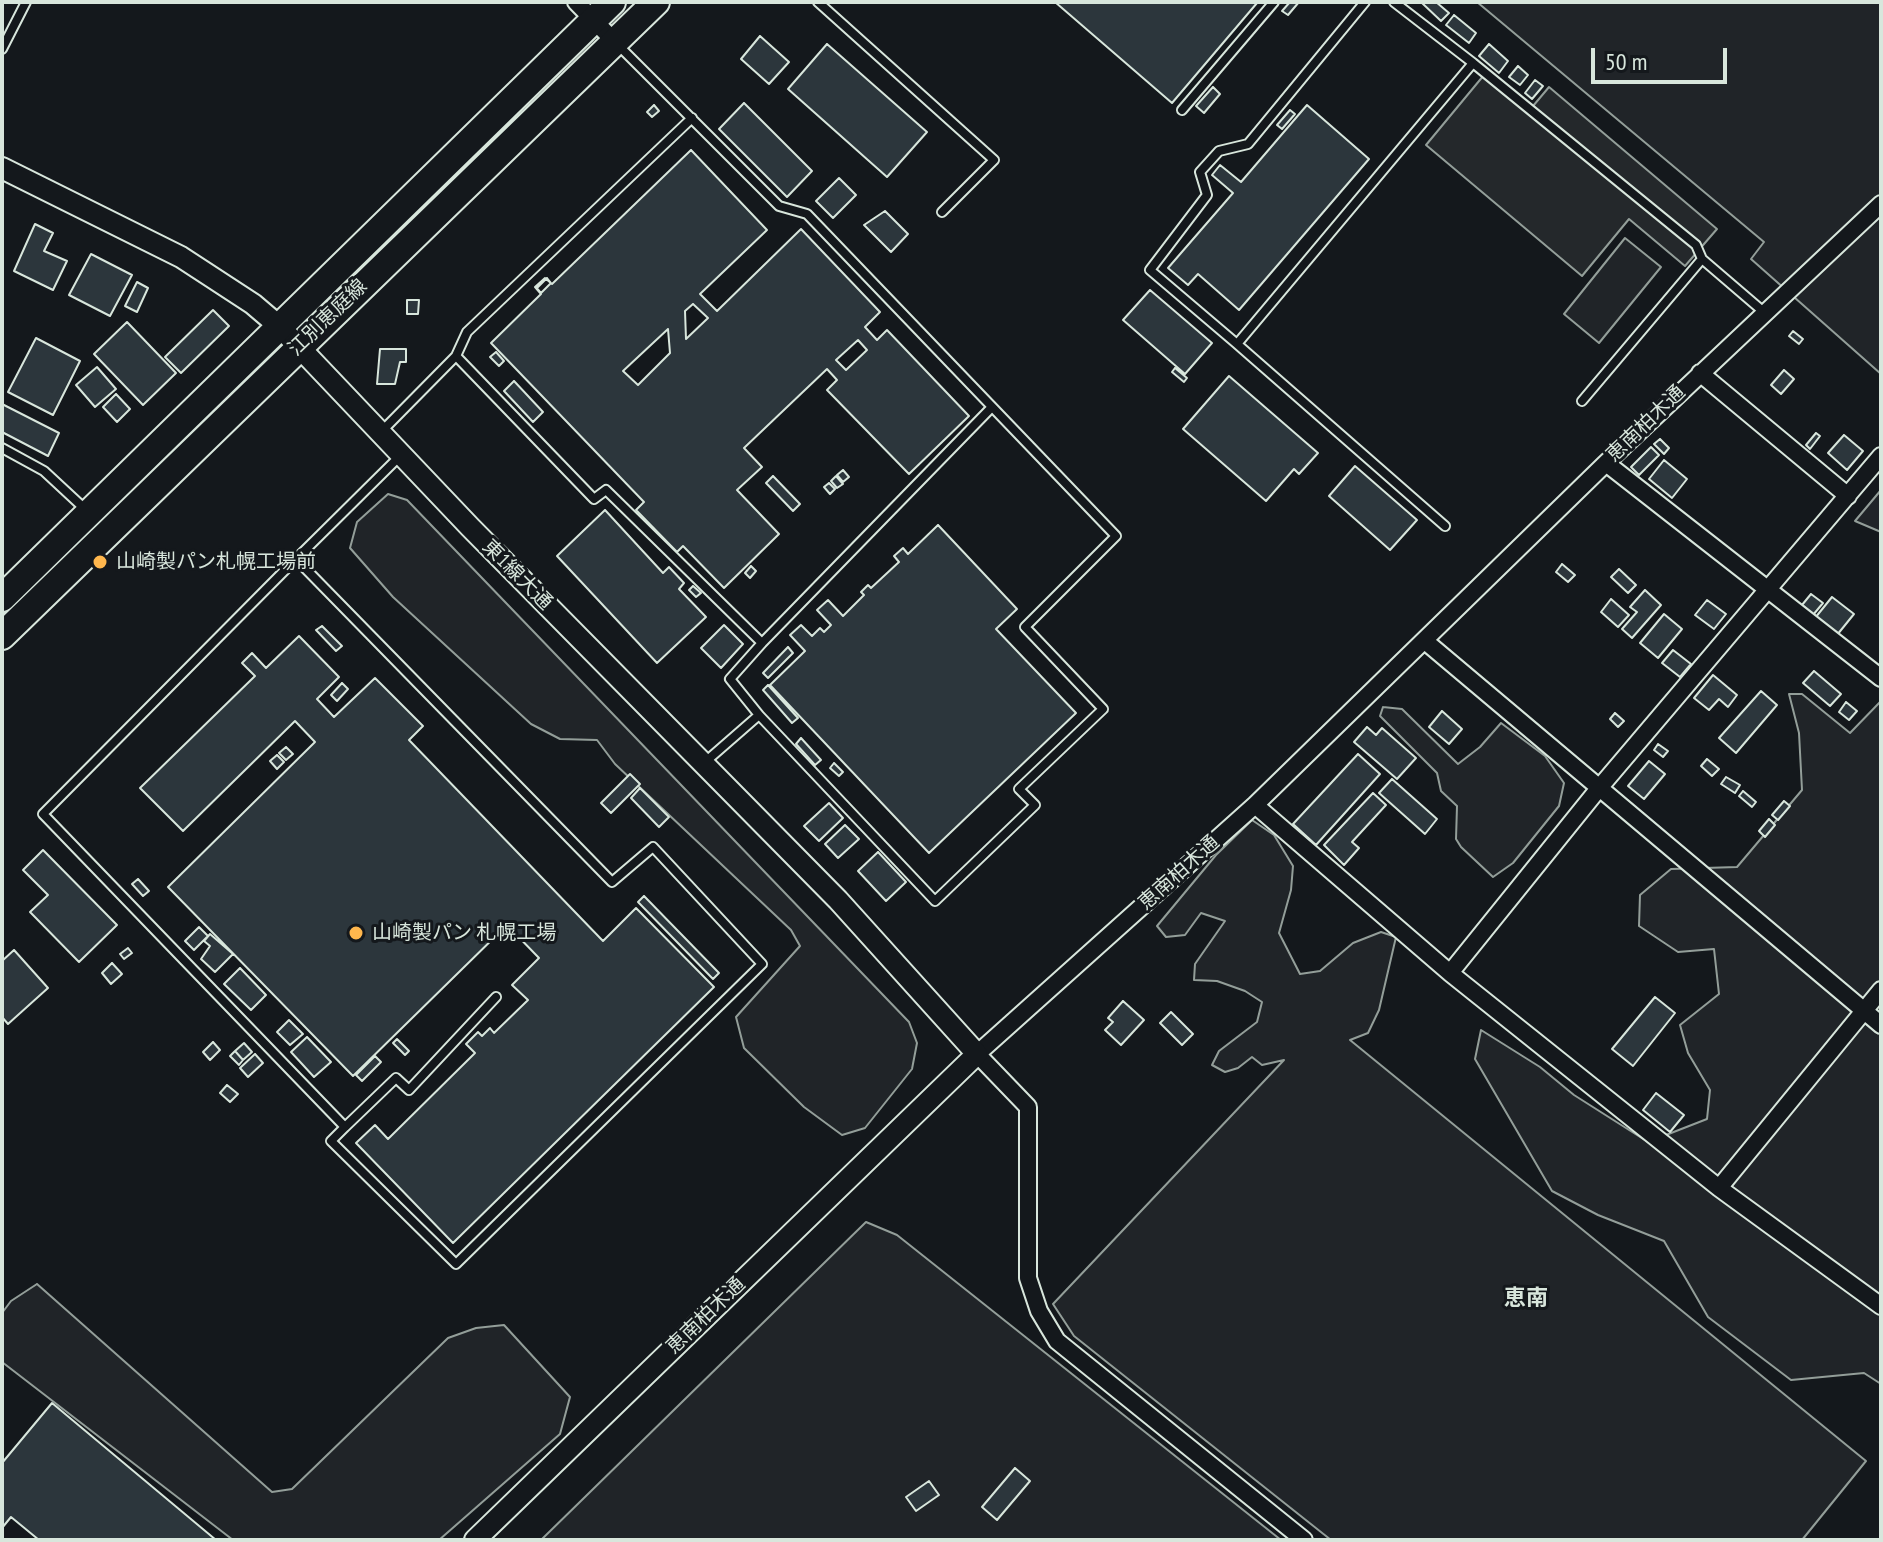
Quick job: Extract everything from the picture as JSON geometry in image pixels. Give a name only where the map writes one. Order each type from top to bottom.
[{"type":"main road","name":"江別恵庭線","points":[[2,598],[89,513],[289,337],[656,2]]},
{"type":"main road","name":"江別恵庭線","points":[[2,636],[289,337],[594,8]]},
{"type":"street","points":[[594,8],[615,42]]},
{"type":"street","name":"東1線大通","points":[[2,168],[181,257],[253,304],[289,337],[381,432],[400,456],[838,900],[977,1054]]},
{"type":"street","name":"恵南柏木通","points":[[475,1540],[977,1054],[1255,805],[1606,463],[1881,204]]},
{"type":"street","points":[[1700,373],[1848,496]]},
{"type":"street","points":[[1450,973],[1600,787],[1881,456]]},
{"type":"street","points":[[1606,463],[1881,678]]},
{"type":"street","points":[[1425,641],[1881,1025]]},
{"type":"street","points":[[1255,805],[1450,973],[1719,1188],[1881,1306]]},
{"type":"street","points":[[1719,1188],[1881,990]]},
{"type":"street","points":[[977,1054],[1028,1107],[1028,1278],[1039,1311],[1057,1341],[1304,1540]]},
{"type":"lane","points":[[2,49],[26,2]]},
{"type":"lane","points":[[818,2],[994,160],[942,212]]},
{"type":"lane","points":[[1182,110],[1274,2]]},
{"type":"lane","points":[[1365,2],[1248,144],[1219,151],[1200,172],[1207,195],[1150,270],[1445,526]]},
{"type":"lane","points":[[1394,2],[1696,245],[1702,259],[1765,313]]},
{"type":"lane","points":[[615,42],[779,206],[807,214],[1116,536],[1025,627],[1103,709],[1019,789],[1035,805],[935,901],[759,715],[730,679],[992,407]]},
{"type":"lane","points":[[1237,344],[1473,63]]},
{"type":"lane","points":[[381,432],[456,356],[467,332],[692,118]]},
{"type":"lane","points":[[1582,401],[1702,259]]},
{"type":"lane","points":[[456,356],[594,499],[606,490],[762,643]]},
{"type":"lane","points":[[2,448],[44,471],[89,513]]},
{"type":"lane","points":[[345,1127],[43,814],[400,456]]},
{"type":"lane","points":[[296,559],[612,882],[653,847],[762,964],[456,1264],[331,1141],[396,1078],[409,1090],[496,997]]},
{"type":"lane","points":[[703,763],[759,715]]},
{"type":"shaded area","points":[[1477,2],[1881,2],[1881,374],[1751,259],[1764,242]]},
{"type":"shaded area","points":[[1484,75],[1528,112],[1549,87],[1717,229],[1685,266],[1629,219],[1582,276],[1426,145]]},
{"type":"shaded area","points":[[1625,238],[1661,267],[1599,343],[1564,314]]},
{"type":"shaded area","points":[[1881,490],[1881,532],[1855,521]]},
{"type":"shaded area","points":[[388,494],[407,500],[909,1022],[917,1043],[912,1069],[865,1128],[842,1135],[804,1107],[744,1048],[736,1017],[800,946],[791,930],[615,764],[597,740],[560,739],[531,724],[393,597],[350,548],[357,522]]},
{"type":"shaded area","points":[[1789,694],[1802,694],[1850,733],[1881,701],[1881,1384],[1864,1373],[1791,1380],[1708,1317],[1664,1241],[1598,1215],[1552,1191],[1475,1059],[1481,1030],[1648,1142],[1707,1119],[1710,1090],[1688,1053],[1680,1025],[1719,994],[1714,949],[1678,952],[1639,926],[1640,895],[1671,869],[1737,867],[1802,790],[1799,733]]},
{"type":"shaded area","points":[[1383,707],[1402,709],[1458,764],[1480,747],[1501,723],[1545,756],[1564,783],[1559,806],[1513,863],[1493,877],[1461,847],[1456,839],[1457,806],[1441,791],[1437,773],[1380,716]]},
{"type":"shaded area","points":[[1252,820],[1274,835],[1293,866],[1291,890],[1279,933],[1300,974],[1320,971],[1353,943],[1381,932],[1396,937],[1379,1010],[1368,1033],[1350,1040],[1866,1461],[1802,1540],[1331,1540],[1074,1336],[1053,1304],[1284,1060],[1262,1065],[1252,1057],[1238,1068],[1225,1072],[1212,1065],[1219,1051],[1257,1022],[1262,1002],[1245,991],[1217,981],[1194,980],[1195,964],[1225,921],[1201,913],[1185,935],[1166,937],[1157,926],[1216,855]]},
{"type":"shaded area","points":[[866,1222],[897,1235],[1281,1540],[541,1540]]},
{"type":"shaded area","points":[[37,1284],[272,1492],[292,1489],[448,1338],[476,1328],[504,1325],[570,1397],[560,1434],[439,1540],[233,1540],[2,1362],[2,1313],[11,1301]]},
{"type":"building","points":[[1055,2],[1256,2],[1257,3],[1172,103]]},
{"type":"building","points":[[1290,2],[1299,2],[1288,15],[1282,11]]},
{"type":"building","points":[[1436,2],[1449,13],[1441,21],[1422,3]]},
{"type":"building","points":[[1454,15],[1476,33],[1469,43],[1446,25]]},
{"type":"building","points":[[760,36],[789,62],[769,84],[741,59]]},
{"type":"building","points":[[827,44],[927,132],[887,177],[788,89]]},
{"type":"building","points":[[1489,44],[1508,61],[1499,73],[1479,56]]},
{"type":"building","points":[[1518,66],[1528,75],[1520,85],[1509,77]]},
{"type":"building","points":[[1535,80],[1543,86],[1532,99],[1525,93]]},
{"type":"building","points":[[1213,87],[1220,94],[1204,113],[1196,106]]},
{"type":"building","points":[[744,103],[812,171],[787,197],[719,129]]},
{"type":"building","points":[[654,105],[659,111],[652,117],[647,112]]},
{"type":"building","points":[[1307,105],[1369,159],[1239,310],[1198,274],[1188,285],[1168,268],[1233,193],[1212,175],[1220,165],[1241,182]]},
{"type":"building","points":[[1290,110],[1295,114],[1282,129],[1277,125]]},
{"type":"building","points":[[691,150],[767,230],[700,294],[717,311],[801,229],[880,312],[865,327],[877,340],[887,330],[969,416],[909,474],[827,390],[837,380],[827,369],[744,448],[762,467],[737,490],[779,534],[724,588],[683,546],[677,552],[636,510],[644,502],[491,343],[541,294],[535,287],[545,278],[552,284]],"holes":[[[693,304],[708,318],[686,339],[685,311]],[[668,329],[670,353],[638,385],[623,371]],[[858,340],[867,350],[846,370],[836,360]]]},
{"type":"building","points":[[839,178],[856,195],[833,218],[816,201]]},
{"type":"building","points":[[885,211],[908,234],[891,252],[864,225]]},
{"type":"building","points":[[35,224],[53,233],[44,251],[67,261],[53,290],[14,271]]},
{"type":"building","points":[[91,254],[132,275],[110,316],[69,295]]},
{"type":"building","points":[[547,278],[551,283],[541,293],[537,288]]},
{"type":"building","points":[[137,282],[148,288],[137,312],[125,306]]},
{"type":"building","points":[[1150,290],[1212,343],[1185,374],[1123,320]]},
{"type":"building","points":[[407,300],[419,300],[418,314],[407,314]]},
{"type":"building","points":[[213,310],[229,326],[181,373],[165,357]]},
{"type":"building","points":[[127,322],[176,373],[143,405],[94,354]]},
{"type":"building","points":[[1793,331],[1803,339],[1799,344],[1789,336]]},
{"type":"building","points":[[36,338],[80,361],[53,415],[8,392]]},
{"type":"building","points":[[380,349],[406,349],[406,362],[400,362],[395,384],[377,384]]},
{"type":"building","points":[[496,352],[504,361],[499,366],[490,357]]},
{"type":"building","points":[[97,367],[116,389],[95,407],[76,385]]},
{"type":"building","points":[[1175,368],[1187,378],[1184,382],[1172,372]]},
{"type":"building","points":[[1784,370],[1794,379],[1781,394],[1771,385]]},
{"type":"building","points":[[1229,376],[1318,453],[1299,474],[1294,469],[1266,501],[1183,429]]},
{"type":"building","points":[[514,381],[543,412],[533,422],[504,391]]},
{"type":"building","points":[[116,394],[130,409],[117,422],[103,407]]},
{"type":"building","points":[[2,404],[59,433],[48,456],[2,432]]},
{"type":"building","points":[[1816,433],[1820,436],[1810,449],[1806,445]]},
{"type":"building","points":[[1844,435],[1863,451],[1847,470],[1828,453]]},
{"type":"building","points":[[1660,439],[1669,448],[1664,454],[1654,444]]},
{"type":"building","points":[[1651,447],[1659,455],[1639,475],[1631,467]]},
{"type":"building","points":[[1664,460],[1687,479],[1672,498],[1649,479]]},
{"type":"building","points":[[1355,466],[1417,520],[1390,550],[1329,496]]},
{"type":"building","points":[[843,470],[849,477],[843,482],[837,475]]},
{"type":"building","points":[[773,476],[800,504],[793,511],[766,483]]},
{"type":"building","points":[[836,476],[843,484],[837,488],[831,481]]},
{"type":"building","points":[[829,483],[835,489],[830,494],[824,487]]},
{"type":"building","points":[[605,510],[663,573],[669,567],[684,583],[679,589],[706,617],[657,663],[557,556]]},
{"type":"building","points":[[938,525],[1017,609],[996,629],[1076,713],[929,853],[770,685],[805,651],[790,635],[801,625],[812,636],[820,628],[824,632],[831,625],[817,610],[828,600],[843,616],[864,595],[861,592],[868,585],[871,588],[899,562],[894,556],[903,548],[908,554]]},
{"type":"building","points":[[1562,564],[1575,575],[1568,582],[1556,572]]},
{"type":"building","points":[[751,566],[756,571],[750,578],[745,573]]},
{"type":"building","points":[[1619,569],[1636,585],[1628,593],[1611,577]]},
{"type":"building","points":[[693,586],[701,593],[696,597],[689,590]]},
{"type":"building","points":[[1645,590],[1661,605],[1632,638],[1622,629],[1637,612],[1630,607]]},
{"type":"building","points":[[1811,594],[1823,603],[1813,615],[1802,605]]},
{"type":"building","points":[[1832,597],[1854,614],[1837,635],[1815,618]]},
{"type":"building","points":[[1611,599],[1629,615],[1618,627],[1601,612]]},
{"type":"building","points":[[1707,600],[1726,614],[1714,629],[1695,615]]},
{"type":"building","points":[[1664,614],[1682,629],[1658,658],[1640,643]]},
{"type":"building","points":[[724,625],[743,644],[721,668],[701,648]]},
{"type":"building","points":[[322,626],[342,646],[336,651],[316,630]]},
{"type":"building","name":"山崎製パン 札幌工場","points":[[299,636],[339,677],[317,699],[334,717],[375,678],[423,726],[409,740],[603,941],[636,908],[714,987],[453,1243],[356,1143],[375,1125],[388,1139],[475,1053],[466,1044],[478,1032],[482,1036],[490,1028],[494,1033],[528,1000],[512,985],[539,958],[507,925],[353,1076],[168,887],[315,742],[295,721],[183,831],[140,788],[255,676],[242,663],[252,653],[266,668]]},
{"type":"building","points":[[788,647],[793,653],[768,678],[763,673]]},
{"type":"building","points":[[1673,650],[1691,664],[1680,677],[1662,663]]},
{"type":"building","points":[[1814,671],[1841,694],[1830,706],[1803,683]]},
{"type":"building","points":[[1713,675],[1737,695],[1728,707],[1719,699],[1709,710],[1694,698]]},
{"type":"building","points":[[342,683],[348,689],[337,701],[331,695]]},
{"type":"building","points":[[768,685],[798,718],[792,723],[763,690]]},
{"type":"building","points":[[1761,691],[1777,705],[1736,753],[1719,738]]},
{"type":"building","points":[[1846,702],[1857,711],[1849,720],[1839,712]]},
{"type":"building","points":[[1442,711],[1462,729],[1449,744],[1429,727]]},
{"type":"building","points":[[1615,713],[1624,721],[1618,727],[1610,719]]},
{"type":"building","points":[[1367,727],[1376,735],[1382,728],[1416,758],[1397,779],[1354,742]]},
{"type":"building","points":[[801,738],[821,760],[815,765],[796,744]]},
{"type":"building","points":[[1658,744],[1668,751],[1663,757],[1654,750]]},
{"type":"building","points":[[286,747],[293,754],[286,760],[279,753]]},
{"type":"building","points":[[1358,754],[1380,774],[1316,845],[1293,824]]},
{"type":"building","points":[[277,755],[284,762],[277,769],[270,761]]},
{"type":"building","points":[[1707,759],[1719,769],[1712,776],[1701,766]]},
{"type":"building","points":[[1649,761],[1665,774],[1644,799],[1628,786]]},
{"type":"building","points":[[834,763],[843,772],[839,776],[830,768]]},
{"type":"building","points":[[630,774],[640,784],[611,813],[601,803]]},
{"type":"building","points":[[1726,777],[1740,785],[1735,793],[1721,784]]},
{"type":"building","points":[[1392,779],[1437,819],[1425,834],[1379,793]]},
{"type":"building","points":[[640,788],[669,817],[659,827],[631,798]]},
{"type":"building","points":[[1743,791],[1756,802],[1752,807],[1739,796]]},
{"type":"building","points":[[1373,793],[1386,805],[1352,842],[1359,848],[1344,865],[1324,845]]},
{"type":"building","points":[[1784,801],[1790,806],[1778,820],[1772,815]]},
{"type":"building","points":[[829,803],[843,818],[819,841],[804,826]]},
{"type":"building","points":[[1769,819],[1775,825],[1765,837],[1759,831]]},
{"type":"building","points":[[845,825],[859,839],[838,858],[825,844]]},
{"type":"building","points":[[43,850],[117,925],[79,962],[30,912],[48,895],[23,870]]},
{"type":"building","points":[[878,852],[906,882],[886,901],[858,871]]},
{"type":"building","points":[[138,879],[149,891],[143,896],[132,884]]},
{"type":"building","points":[[644,896],[719,973],[713,979],[638,902]]},
{"type":"building","points":[[199,927],[208,936],[194,950],[185,941]]},
{"type":"building","points":[[210,934],[233,954],[215,972],[201,959],[210,946],[204,941]]},
{"type":"building","points":[[128,948],[132,953],[124,959],[120,954]]},
{"type":"building","points":[[14,950],[48,988],[8,1024],[2,1017],[2,961]]},
{"type":"building","points":[[112,963],[122,974],[111,984],[102,973]]},
{"type":"building","points":[[240,968],[266,995],[251,1010],[224,984]]},
{"type":"building","points":[[1655,997],[1675,1013],[1633,1066],[1612,1049]]},
{"type":"building","points":[[1123,1001],[1144,1020],[1121,1045],[1105,1030],[1113,1022],[1108,1018]]},
{"type":"building","points":[[1171,1012],[1193,1034],[1182,1045],[1160,1023]]},
{"type":"building","points":[[289,1020],[303,1034],[290,1045],[277,1032]]},
{"type":"building","points":[[307,1037],[331,1062],[314,1077],[291,1052]]},
{"type":"building","points":[[397,1039],[409,1051],[405,1055],[393,1043]]},
{"type":"building","points":[[213,1042],[220,1050],[210,1060],[203,1052]]},
{"type":"building","points":[[244,1043],[252,1052],[243,1060],[235,1051]]},
{"type":"building","points":[[235,1051],[243,1060],[239,1065],[230,1056]]},
{"type":"building","points":[[255,1054],[263,1063],[248,1077],[240,1068]]},
{"type":"building","points":[[375,1056],[381,1062],[362,1081],[356,1075]]},
{"type":"building","points":[[227,1085],[238,1094],[230,1102],[220,1093]]},
{"type":"building","points":[[1656,1093],[1684,1115],[1670,1132],[1643,1110]]},
{"type":"building","points":[[52,1403],[216,1540],[39,1540],[11,1517],[2,1528],[2,1463]]},
{"type":"building","points":[[1015,1468],[1030,1481],[997,1520],[982,1507]]},
{"type":"building","points":[[929,1481],[939,1495],[916,1511],[906,1497]]},
{"type":"place","name":"山崎製パン札幌工場前","points":[[100,562]]},
{"type":"place","name":"山崎製パン 札幌工場","points":[[356,933]]},
{"type":"district","name":"恵南","points":[[1526,1299]]}]
